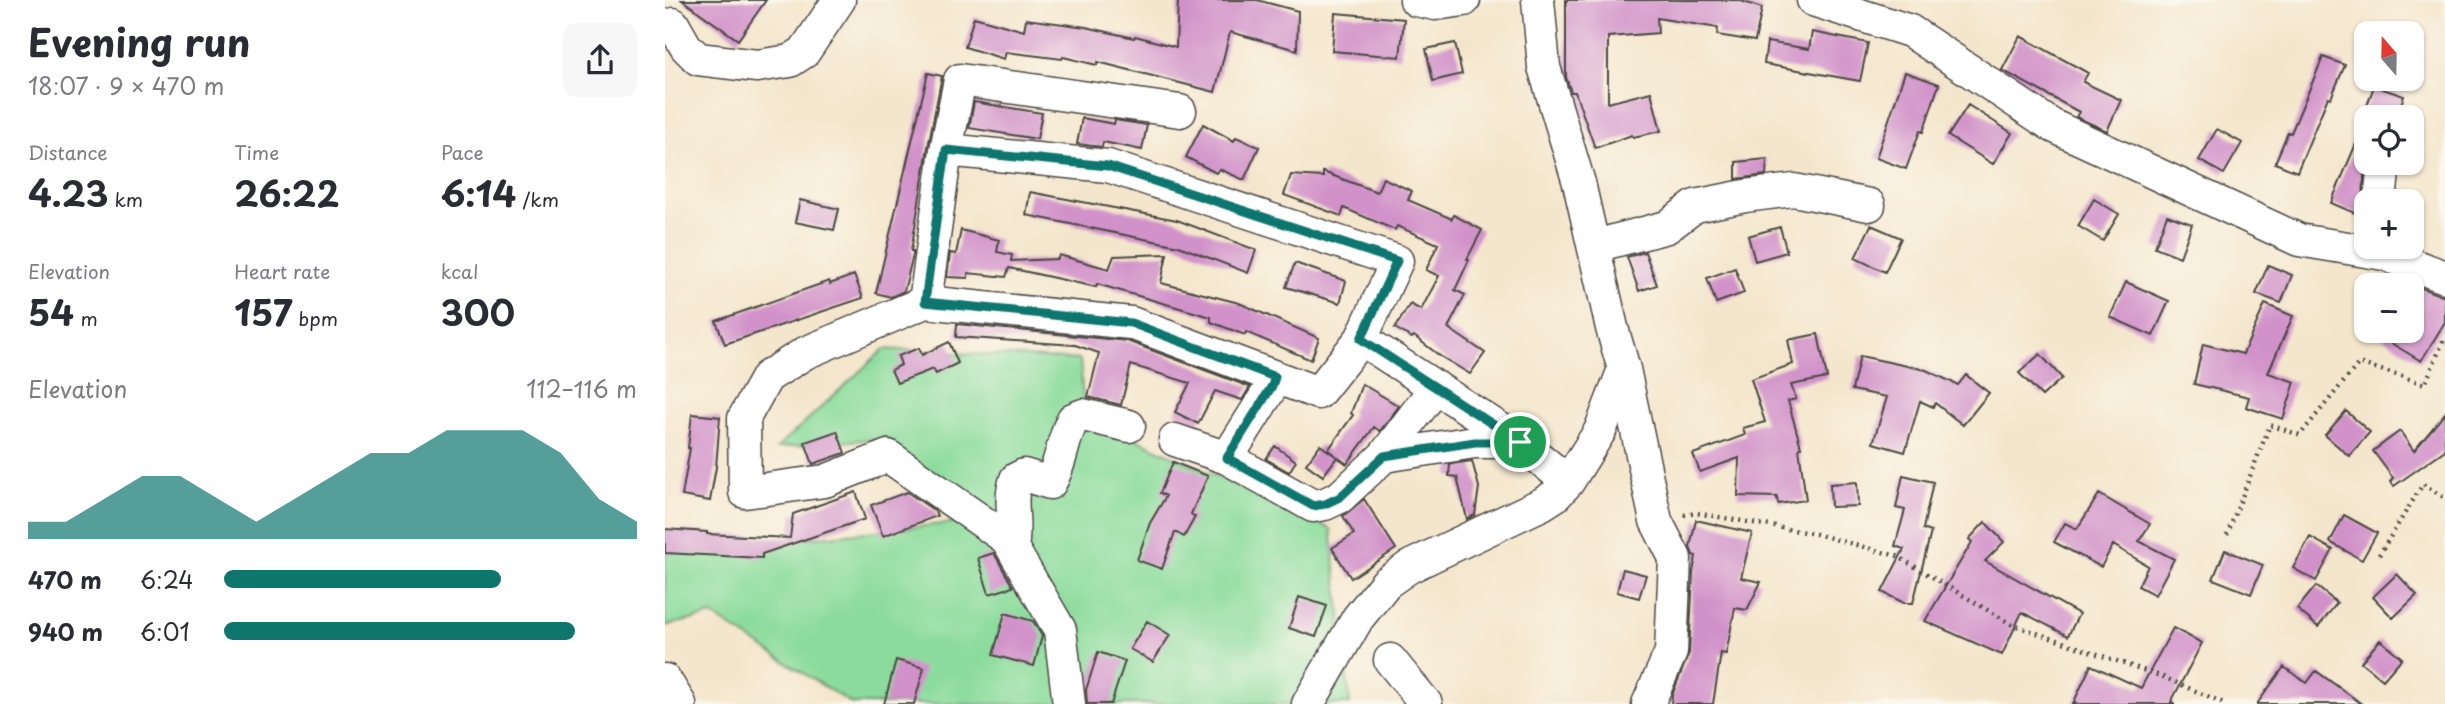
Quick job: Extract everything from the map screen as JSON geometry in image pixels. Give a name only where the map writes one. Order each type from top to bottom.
[{"type":"street","points":[[673,24],[686,47],[698,59],[757,66],[790,61],[804,52],[839,0]]},
{"type":"street","points":[[1416,0],[1435,4],[1464,0]]},
{"type":"street","points":[[1538,0],[1544,67],[1595,246],[1656,521],[1675,558],[1671,652],[1648,704]]},
{"type":"street","points":[[1813,0],[1910,32],[2053,126],[2299,240],[2354,246]]},
{"type":"street","points":[[925,302],[946,150],[960,80],[1180,111]]},
{"type":"street","points":[[946,150],[1108,166],[1397,261],[1361,339],[1318,393],[1131,323],[925,302],[805,353],[767,377],[744,418],[745,492],[825,481],[888,456],[1007,539],[1060,630],[1069,704]]},
{"type":"street","points":[[1595,246],[1667,227],[1695,206],[1745,197],[1794,190],[1869,205]]},
{"type":"street","points":[[2404,259],[2445,277]]},
{"type":"street","points":[[1361,339],[1520,442],[1568,482]]},
{"type":"street","points":[[1308,704],[1358,618],[1386,583],[1427,558],[1556,495],[1568,482],[1600,431],[1624,369]]},
{"type":"street","points":[[1227,458],[1275,377]]},
{"type":"street","points":[[1175,440],[1227,458],[1313,506],[1325,504],[1340,497],[1384,456],[1436,387]]},
{"type":"street","points":[[1012,547],[1014,516],[1011,502],[1016,479],[1024,475],[1050,483],[1058,469],[1067,431],[1073,419],[1083,415],[1129,426]]},
{"type":"street","points":[[1384,456],[1475,442],[1520,442]]},
{"type":"street","points":[[1390,660],[1426,704]]},
{"type":"street","points":[[665,680],[680,704]]},
{"type":"path","points":[[2227,535],[2270,425],[2300,435],[2359,363],[2425,384],[2445,337]]},
{"type":"path","points":[[2379,555],[2423,484],[2445,498]]},
{"type":"path","points":[[1656,521],[1696,513],[1816,534],[1897,556],[2011,624],[2162,677],[2226,704]]},
{"type":"green space","points":[[884,349],[1080,360],[1084,415],[1331,529],[1350,704],[852,704],[712,615],[665,626],[665,553],[953,523],[874,439],[777,448]]},
{"type":"building","points":[[682,0],[766,0],[738,40]]},
{"type":"building","points":[[1178,0],[1257,0],[1298,11],[1297,50],[1230,32],[1215,92],[1098,62],[1097,65],[1063,57],[1006,52],[1004,59],[965,47],[974,17],[1024,31],[1026,19],[1086,27],[1176,47]]},
{"type":"building","points":[[1566,0],[1738,0],[1762,8],[1755,41],[1717,35],[1718,28],[1657,18],[1658,33],[1608,37],[1608,103],[1651,92],[1661,131],[1633,137],[1632,135],[1595,148],[1575,92],[1571,92],[1566,77]]},
{"type":"building","points":[[1335,13],[1404,19],[1400,57],[1332,51]]},
{"type":"building","points":[[1812,32],[1868,43],[1860,81],[1764,64],[1767,42],[1809,49]]},
{"type":"building","points":[[2020,36],[2088,73],[2083,82],[2121,100],[2107,131],[2076,117],[2079,112],[2002,70]]},
{"type":"building","points":[[1455,43],[1462,74],[1433,81],[1426,49]]},
{"type":"building","points":[[2323,57],[2345,65],[2331,98],[2328,97],[2297,172],[2275,163],[2288,132],[2291,133]]},
{"type":"building","points":[[1905,72],[1939,84],[1923,132],[1920,131],[1906,169],[1876,158]]},
{"type":"building","points":[[928,73],[942,76],[911,251],[913,255],[904,291],[891,297],[876,293]]},
{"type":"building","points":[[2372,91],[2389,91],[2404,96],[2401,105],[2367,105]]},
{"type":"building","points":[[974,102],[1042,113],[1037,139],[969,128]]},
{"type":"building","points":[[1968,105],[2012,133],[1993,164],[1948,136]]},
{"type":"building","points":[[1082,118],[1114,124],[1115,120],[1147,125],[1142,150],[1103,142],[1102,147],[1077,144]]},
{"type":"building","points":[[1203,124],[1234,141],[1236,137],[1259,147],[1244,180],[1219,169],[1216,173],[1186,157]]},
{"type":"building","points":[[2217,129],[2242,143],[2224,174],[2199,160]]},
{"type":"building","points":[[2354,148],[2354,175],[2364,175],[2364,189],[2354,189],[2354,213],[2331,203]]},
{"type":"building","points":[[1767,159],[1766,175],[1736,179],[1736,162]]},
{"type":"building","points":[[1323,172],[1377,192],[1383,178],[1412,191],[1408,200],[1452,219],[1454,215],[1482,230],[1455,290],[1465,295],[1448,328],[1485,353],[1470,374],[1414,336],[1412,338],[1395,328],[1410,304],[1421,310],[1439,276],[1426,270],[1438,244],[1397,226],[1395,230],[1344,208],[1341,216],[1284,195],[1291,175],[1323,177]]},
{"type":"building","points":[[1030,192],[1177,220],[1256,250],[1248,273],[1179,246],[1026,215]]},
{"type":"building","points":[[2094,199],[2119,214],[2103,241],[2078,226]]},
{"type":"building","points":[[800,200],[839,209],[834,230],[795,222]]},
{"type":"building","points":[[2167,215],[2192,224],[2180,257],[2155,247]]},
{"type":"building","points":[[1871,225],[1901,238],[1885,272],[1855,258]]},
{"type":"building","points":[[1780,227],[1787,252],[1755,261],[1748,236]]},
{"type":"building","points":[[961,230],[999,240],[997,252],[1012,255],[1011,261],[1058,259],[1059,255],[1109,269],[1114,256],[1167,254],[1161,283],[1239,303],[1319,338],[1311,360],[1246,332],[1245,335],[1211,322],[1211,317],[1097,284],[1096,287],[1009,268],[1006,277],[968,273],[968,278],[947,277],[950,253],[956,254]]},
{"type":"building","points":[[1645,252],[1657,285],[1639,291],[1627,257]]},
{"type":"building","points":[[1295,263],[1346,281],[1340,303],[1286,287]]},
{"type":"building","points":[[2268,265],[2292,275],[2281,303],[2256,294]]},
{"type":"building","points":[[1735,268],[1744,293],[1716,303],[1707,278]]},
{"type":"building","points":[[854,275],[863,298],[725,344],[716,321],[829,281],[830,284]]},
{"type":"building","points":[[2126,282],[2169,301],[2153,336],[2110,317]]},
{"type":"building","points":[[2424,289],[2445,297],[2445,322],[2421,361],[2391,343],[2424,343]]},
{"type":"building","points":[[2265,304],[2293,316],[2268,373],[2295,382],[2283,419],[2246,407],[2249,397],[2194,384],[2203,344],[2243,354]]},
{"type":"building","points":[[957,324],[1127,341],[1250,387],[1242,400],[1215,391],[1198,424],[1175,412],[1190,383],[1131,365],[1121,405],[1088,397],[1099,353],[1075,345],[956,337]]},
{"type":"building","points":[[1818,334],[1827,378],[1791,385],[1796,399],[1788,401],[1801,447],[1806,500],[1778,504],[1777,497],[1738,496],[1739,458],[1700,472],[1693,454],[1745,435],[1743,428],[1765,422],[1751,379],[1793,364],[1788,340]]},
{"type":"building","points":[[949,342],[958,363],[936,374],[933,369],[897,383],[891,370],[901,365],[898,356],[919,348],[922,355]]},
{"type":"building","points":[[2040,354],[2062,378],[2042,396],[2019,373]]},
{"type":"building","points":[[1860,356],[1926,370],[1958,385],[1966,375],[1989,393],[1963,425],[1935,403],[1933,407],[1920,401],[1905,452],[1873,443],[1887,397],[1852,390]]},
{"type":"building","points":[[1362,384],[1399,406],[1380,431],[1374,427],[1347,464],[1328,450],[1353,415],[1351,413]]},
{"type":"building","points":[[2346,411],[2370,432],[2349,456],[2325,435]]},
{"type":"building","points":[[2445,413],[2445,450],[2394,486],[2390,482],[2393,478],[2373,451],[2400,431],[2414,451]]},
{"type":"building","points":[[692,414],[720,417],[710,501],[682,496],[690,448]]},
{"type":"building","points":[[837,431],[845,453],[813,464],[805,442]]},
{"type":"building","points":[[1320,445],[1337,457],[1323,476],[1306,464]]},
{"type":"building","points":[[1275,446],[1296,461],[1289,472],[1266,459]]},
{"type":"building","points":[[1472,461],[1479,487],[1475,515],[1467,519],[1457,477],[1449,476],[1450,464]]},
{"type":"building","points":[[1173,462],[1208,476],[1191,514],[1195,517],[1184,537],[1175,532],[1162,569],[1137,560],[1150,523],[1166,496],[1160,493]]},
{"type":"building","points":[[1903,475],[1933,482],[1923,529],[1931,532],[1913,603],[1904,603],[1882,592],[1904,549],[1895,546],[1905,510],[1896,508]]},
{"type":"building","points":[[1857,482],[1858,506],[1831,507],[1830,484]]},
{"type":"building","points":[[856,492],[865,519],[762,554],[762,558],[665,553],[665,529],[790,538],[793,514]]},
{"type":"building","points":[[907,492],[935,511],[937,516],[883,536],[871,505]]},
{"type":"building","points":[[2099,494],[2150,524],[2139,541],[2174,559],[2155,595],[2138,586],[2148,566],[2113,545],[2101,567],[2054,542],[2065,523],[2077,529]]},
{"type":"building","points":[[1364,499],[1396,549],[1351,578],[1332,548],[1354,534],[1343,516]]},
{"type":"building","points":[[2344,515],[2377,533],[2362,560],[2330,542]]},
{"type":"building","points":[[1696,520],[1752,533],[1741,578],[1761,582],[1747,610],[1735,608],[1726,654],[1721,653],[1713,704],[1671,704],[1689,653],[1696,556],[1690,547]]},
{"type":"building","points":[[1985,522],[2004,542],[1985,561],[2079,614],[2068,636],[2022,612],[2002,655],[1925,621],[1972,542],[1969,539]]},
{"type":"building","points":[[2310,537],[2333,550],[2316,581],[2293,568]]},
{"type":"building","points":[[2225,550],[2263,565],[2251,594],[2213,579]]},
{"type":"building","points":[[994,553],[1013,587],[989,594],[978,558]]},
{"type":"building","points":[[1623,569],[1646,575],[1639,598],[1617,592]]},
{"type":"building","points":[[2397,574],[2417,595],[2393,618],[2373,597]]},
{"type":"building","points":[[2316,586],[2337,603],[2318,627],[2297,609]]},
{"type":"building","points":[[1299,597],[1327,606],[1316,637],[1289,628]]},
{"type":"building","points":[[1005,613],[1033,621],[1042,636],[1034,666],[993,655]]},
{"type":"building","points":[[1147,621],[1170,635],[1153,662],[1130,649]]},
{"type":"building","points":[[2173,628],[2202,643],[2171,702],[2175,704],[2073,704],[2091,665],[2141,688]]},
{"type":"building","points":[[2380,640],[2402,658],[2383,680],[2361,662]]},
{"type":"building","points":[[1098,652],[1125,661],[1111,704],[1087,704],[1086,690]]},
{"type":"building","points":[[896,660],[924,668],[914,704],[884,704]]},
{"type":"building","points":[[2284,667],[2307,683],[2316,671],[2362,704],[2257,704]]},
{"type":"route","points":[[946,150],[1108,166],[1397,261],[1361,339],[1520,442],[1475,442],[1384,456],[1340,497],[1313,506],[1297,498],[1227,458],[1275,377],[1131,323],[925,302],[946,150]]}]
